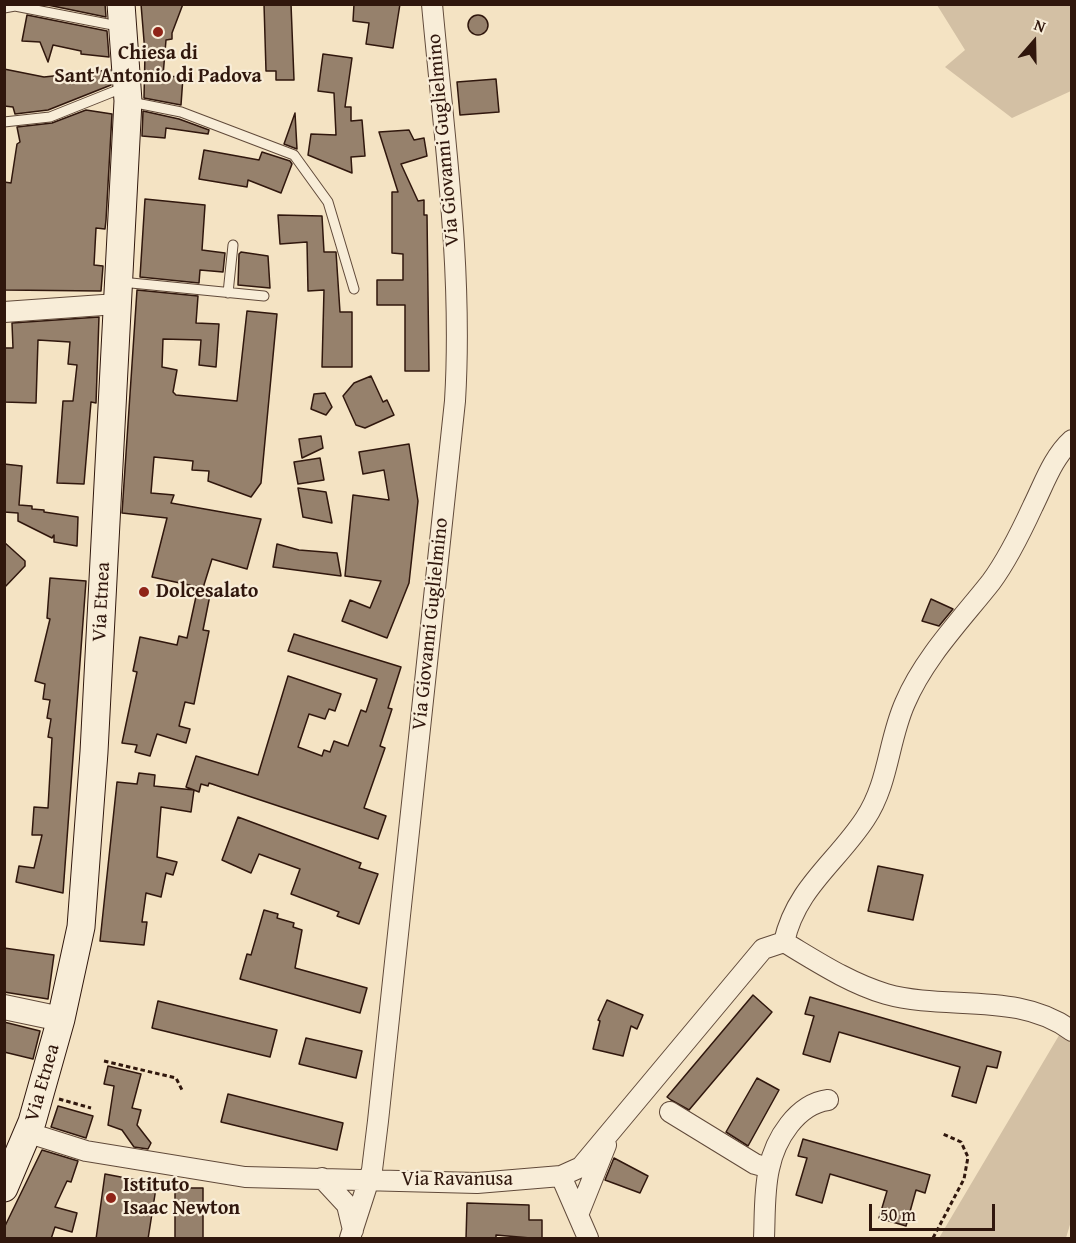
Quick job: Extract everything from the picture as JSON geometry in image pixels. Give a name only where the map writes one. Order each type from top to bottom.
[{"type":"main road","name":"Via Etnea","points":[[4,1188],[29,1133],[61,1019],[81,927],[94,752],[128,94],[122,16]]},
{"type":"street","name":"Via Giovanni Guglielmino","points":[[352,1234],[369,1179],[378,1121],[458,365],[456,259],[432,4]]},
{"type":"street","points":[[4,312],[118,293]]},
{"type":"street","points":[[1071,440],[1056,460],[1015,543],[993,579],[952,630],[920,676],[904,704],[881,788],[865,819],[799,899],[789,919],[784,942],[837,973],[887,994],[1022,1009],[1057,1020],[1071,1031]]},
{"type":"street","name":"Via Ravanusa","points":[[29,1133],[86,1150],[245,1177],[477,1183],[561,1176],[581,1167],[763,949],[784,942]]},
{"type":"street","points":[[4,1007],[61,1019]]},
{"type":"street","points":[[764,1239],[769,1168],[786,1128],[812,1102],[828,1100]]},
{"type":"street","points":[[670,1112],[755,1164],[769,1168]]},
{"type":"street","points":[[578,1215],[612,1130]]},
{"type":"street","points":[[561,1176],[588,1239]]},
{"type":"street","points":[[322,1179],[347,1205],[352,1234]]},
{"type":"lane","points":[[4,8],[15,6],[122,16]]},
{"type":"lane","points":[[4,122],[50,117],[128,94],[294,154],[328,202],[354,289]]},
{"type":"lane","points":[[228,293],[233,245]]},
{"type":"lane","points":[[118,293],[228,293],[264,296]]},
{"type":"path","points":[[104,1061],[176,1078],[183,1092]]},
{"type":"path","points":[[58,1099],[91,1108]]},
{"type":"path","points":[[933,1239],[964,1179],[968,1157],[961,1142],[943,1134]]},
{"type":"shaded area","points":[[937,5],[1071,5],[1071,91],[1012,118],[945,67],[965,50]]},
{"type":"shaded area","points":[[1061,1032],[1072,1040],[1072,1218],[1066,1238],[939,1238]]},
{"type":"building","points":[[43,4],[105,4],[106,17]]},
{"type":"building","points":[[141,4],[183,4],[172,39],[166,40],[163,76],[183,77],[181,105],[144,98],[145,53]]},
{"type":"building","points":[[264,4],[291,4],[294,80],[276,80],[276,71],[266,71]]},
{"type":"building","points":[[354,4],[400,4],[393,48],[366,44],[369,23],[353,21]]},
{"type":"building","points":[[27,15],[107,31],[109,57],[81,54],[81,51],[53,45],[48,62],[40,42],[22,41]]},
{"type":"building","points":[[478,15],[485,18],[488,25],[485,32],[478,35],[471,32],[468,25],[471,18]]},
{"type":"building","points":[[323,54],[352,58],[345,107],[351,107],[351,121],[362,120],[365,156],[351,157],[352,173],[308,155],[311,134],[336,135],[334,93],[318,91]]},
{"type":"building","points":[[4,69],[44,77],[110,70],[111,85],[48,110],[15,114],[13,107],[4,106]]},
{"type":"building","points":[[496,79],[499,112],[460,115],[457,82]]},
{"type":"building","points":[[86,110],[112,114],[105,229],[96,228],[94,265],[103,266],[101,291],[4,290],[4,182],[11,183],[17,144],[20,142],[17,127],[52,123]]},
{"type":"building","points":[[143,111],[179,119],[209,130],[208,134],[166,128],[165,138],[142,136]]},
{"type":"building","points":[[295,113],[297,149],[284,144]]},
{"type":"building","points":[[409,130],[414,140],[424,138],[427,156],[401,164],[418,201],[424,200],[424,215],[427,215],[429,371],[405,371],[405,305],[377,305],[377,280],[403,280],[403,254],[392,253],[392,192],[398,192],[379,132]]},
{"type":"building","points":[[204,150],[259,160],[262,152],[290,161],[292,164],[281,193],[248,180],[247,187],[199,179]]},
{"type":"building","points":[[145,199],[205,205],[202,250],[225,253],[223,272],[200,270],[199,283],[140,277]]},
{"type":"building","points":[[278,215],[322,216],[324,252],[336,252],[340,312],[352,312],[352,367],[322,367],[324,290],[308,291],[307,242],[280,244]]},
{"type":"building","points":[[241,252],[268,256],[270,288],[238,285],[239,254]]},
{"type":"building","points":[[137,290],[198,296],[196,323],[219,324],[216,367],[199,365],[201,340],[163,339],[162,367],[177,370],[173,392],[176,395],[237,401],[247,311],[277,314],[261,483],[251,497],[208,481],[209,471],[192,470],[193,461],[154,457],[151,493],[174,495],[171,503],[261,519],[247,569],[212,559],[203,588],[152,577],[167,518],[122,513]]},
{"type":"building","points":[[99,317],[96,403],[91,402],[84,484],[57,483],[63,401],[73,401],[77,365],[68,364],[70,342],[38,340],[36,403],[4,402],[4,348],[13,348],[12,323]]},
{"type":"building","points":[[371,376],[383,402],[387,400],[394,415],[365,428],[356,425],[343,396],[354,383]]},
{"type":"building","points":[[325,393],[332,407],[326,415],[311,409],[314,394]]},
{"type":"building","points":[[321,436],[323,448],[302,458],[299,439]]},
{"type":"building","points":[[409,444],[418,501],[409,583],[387,638],[342,621],[350,600],[370,608],[381,581],[345,576],[353,495],[389,500],[384,470],[363,474],[359,452]]},
{"type":"building","points":[[320,458],[324,480],[298,484],[294,462]]},
{"type":"building","points":[[4,464],[22,466],[19,505],[32,506],[32,509],[44,510],[44,512],[78,517],[77,546],[54,542],[54,535],[52,538],[18,521],[18,513],[4,512]]},
{"type":"building","points":[[298,488],[326,492],[332,523],[303,517]]},
{"type":"building","points":[[4,542],[25,561],[25,566],[4,588]]},
{"type":"building","points":[[277,544],[299,550],[337,553],[341,576],[273,567]]},
{"type":"building","points":[[50,578],[86,581],[63,893],[16,882],[19,866],[34,868],[42,835],[32,835],[34,807],[48,808],[52,738],[48,737],[51,719],[47,718],[50,700],[43,699],[45,684],[35,681],[50,619],[47,618]]},
{"type":"building","points":[[197,592],[210,595],[203,630],[209,631],[194,704],[185,702],[179,726],[190,729],[186,743],[157,734],[150,756],[135,752],[137,745],[122,743],[137,672],[133,671],[140,637],[177,645],[179,636],[187,638]]},
{"type":"building","points":[[931,599],[953,609],[939,626],[922,621]]},
{"type":"building","points":[[294,634],[401,667],[388,708],[392,709],[380,746],[385,748],[364,808],[386,816],[378,839],[209,783],[208,786],[201,784],[199,792],[186,787],[196,756],[258,775],[288,676],[341,694],[335,711],[329,709],[325,719],[309,714],[298,747],[322,756],[324,750],[330,752],[334,741],[348,746],[361,710],[366,712],[377,679],[288,651]]},
{"type":"building","points":[[139,773],[155,775],[154,786],[194,790],[191,812],[161,807],[157,857],[177,862],[173,875],[166,873],[161,897],[146,893],[142,922],[147,922],[144,945],[100,941],[117,782],[137,784]]},
{"type":"building","points":[[238,817],[361,863],[359,868],[378,874],[359,924],[337,916],[339,912],[291,894],[300,869],[259,854],[251,873],[222,860]]},
{"type":"building","points":[[878,866],[923,875],[913,920],[868,911]]},
{"type":"building","points":[[264,910],[278,914],[277,918],[294,923],[293,927],[302,930],[295,968],[367,988],[360,1013],[240,979],[247,954],[251,955]]},
{"type":"building","points":[[4,948],[54,955],[48,999],[4,992]]},
{"type":"building","points":[[753,995],[772,1012],[689,1110],[667,1097]]},
{"type":"building","points":[[810,997],[1001,1052],[997,1068],[987,1066],[976,1103],[952,1096],[960,1067],[839,1032],[830,1062],[803,1054],[814,1016],[805,1014]]},
{"type":"building","points":[[607,1000],[643,1015],[637,1029],[631,1026],[623,1056],[593,1049],[600,1021],[598,1020]]},
{"type":"building","points":[[158,1001],[277,1030],[270,1057],[152,1028]]},
{"type":"building","points":[[4,1022],[40,1031],[33,1059],[4,1052]]},
{"type":"building","points":[[306,1038],[362,1051],[356,1078],[299,1064]]},
{"type":"building","points":[[108,1066],[141,1074],[132,1108],[141,1110],[137,1125],[151,1143],[148,1149],[134,1147],[122,1130],[108,1125],[114,1086],[104,1084]]},
{"type":"building","points":[[757,1078],[779,1090],[748,1146],[726,1132]]},
{"type":"building","points":[[228,1094],[343,1123],[337,1150],[221,1122]]},
{"type":"building","points":[[58,1106],[93,1116],[86,1138],[51,1127]]},
{"type":"building","points":[[803,1139],[930,1175],[925,1193],[916,1190],[906,1226],[879,1218],[887,1191],[830,1174],[822,1203],[796,1195],[807,1158],[798,1156]]},
{"type":"building","points":[[42,1150],[78,1161],[71,1182],[67,1181],[55,1207],[77,1213],[72,1232],[55,1227],[51,1239],[4,1239],[4,1228]]},
{"type":"building","points":[[614,1158],[648,1176],[640,1193],[605,1180]]},
{"type":"building","points":[[105,1174],[152,1183],[152,1188],[156,1188],[148,1239],[96,1239]]},
{"type":"building","points":[[175,1188],[203,1188],[203,1239],[175,1239]]},
{"type":"building","points":[[467,1203],[529,1205],[529,1220],[542,1220],[542,1239],[496,1235],[496,1239],[466,1239]]},
{"type":"place","name":"Chiesa di Sant'Antonio di Padova","points":[[158,32]]},
{"type":"place","name":"Dolcesalato","points":[[144,592]]},
{"type":"place","name":"Istituto Isaac Newton","points":[[111,1198]]}]
